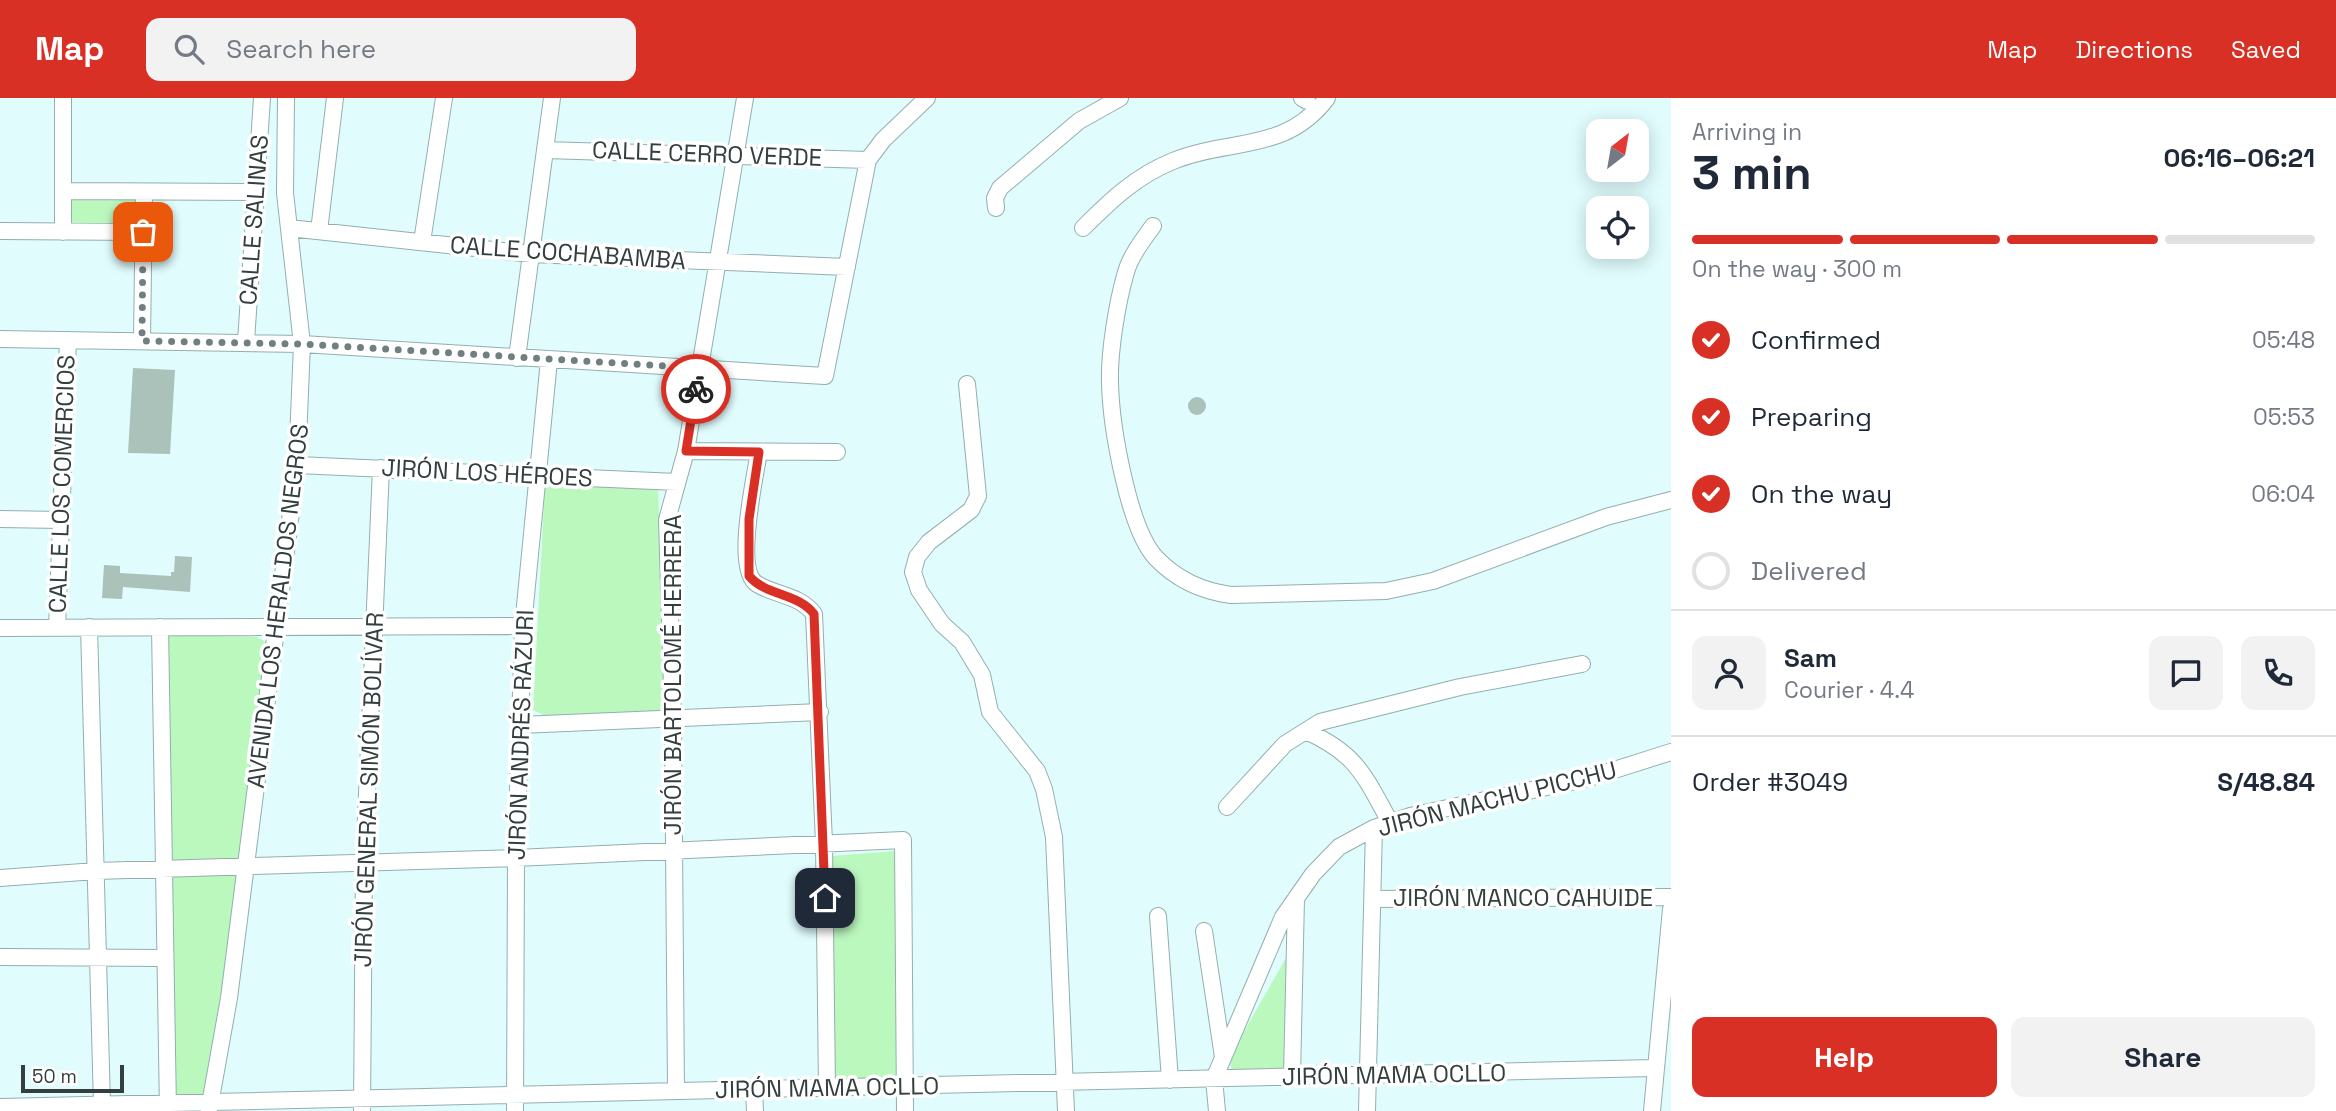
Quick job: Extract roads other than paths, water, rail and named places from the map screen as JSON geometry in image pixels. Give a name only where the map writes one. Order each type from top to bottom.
[{"type":"street","points":[[63,98],[63,232]]},
{"type":"street","name":"CALLE SALINAS","points":[[246,342],[262,98]]},
{"type":"street","name":"AVENIDA LOS HERALDOS NEGROS","points":[[209,1107],[229,998],[297,465],[302,344],[284,154],[286,98]]},
{"type":"street","points":[[319,231],[335,98]]},
{"type":"street","points":[[422,242],[444,98]]},
{"type":"street","points":[[517,358],[552,98]]},
{"type":"street","name":"JIRÓN BARTOLOMÉ HERRERA","points":[[676,1091],[673,720],[667,520],[686,451],[745,98]]},
{"type":"street","points":[[0,339],[302,344],[825,376],[868,160],[883,140],[927,98]]},
{"type":"street","points":[[996,208],[995,198],[1000,188],[1079,121],[1120,98]]},
{"type":"street","points":[[1083,228],[1120,191],[1146,173],[1176,160],[1254,144],[1299,127],[1312,117],[1327,98]]},
{"type":"street","name":"CALLE CERRO VERDE","points":[[545,150],[868,160]]},
{"type":"street","points":[[63,191],[256,192]]},
{"type":"street","points":[[142,341],[144,192]]},
{"type":"street","points":[[1153,226],[1126,270],[1119,306],[1110,382],[1116,435],[1135,518],[1154,556],[1177,577],[1205,592],[1231,595],[1386,591],[1433,582],[1606,517],[1671,500]]},
{"type":"street","name":"CALLE COCHABAMBA","points":[[289,228],[531,254],[847,267]]},
{"type":"street","points":[[0,231],[143,232]]},
{"type":"street","name":"CALLE LOS COMERCIOS","points":[[57,628],[68,340]]},
{"type":"street","name":"JIRÓN ANDRÉS RÁZURI","points":[[515,1103],[516,858],[523,626],[549,360]]},
{"type":"street","points":[[967,384],[978,496],[971,510],[929,542],[917,556],[913,572],[919,590],[942,624],[962,642],[982,675],[990,712],[1037,771],[1044,789],[1055,856],[1066,1111]]},
{"type":"street","points":[[686,451],[837,452]]},
{"type":"street","points":[[759,452],[749,519],[746,567],[755,583],[807,604],[814,614],[824,844],[827,1088]]},
{"type":"street","name":"JIRÓN LOS HÉROES","points":[[297,465],[677,482]]},
{"type":"street","name":"JIRÓN GENERAL SIMÓN BOLÍVAR","points":[[361,1105],[364,863],[381,468]]},
{"type":"street","points":[[0,519],[61,520]]},
{"type":"street","points":[[0,628],[523,626]]},
{"type":"street","points":[[89,627],[102,1105]]},
{"type":"street","points":[[160,627],[163,958],[168,1107]]},
{"type":"street","points":[[1227,807],[1285,744],[1320,722],[1377,706],[1582,664]]},
{"type":"street","points":[[520,725],[820,712]]},
{"type":"street","points":[[1306,731],[1333,743],[1358,764],[1390,822]]},
{"type":"street","name":"JIRÓN MACHU PICCHU","points":[[1214,1079],[1283,917],[1313,874],[1339,847],[1390,822],[1589,778],[1671,752]]},
{"type":"street","points":[[1367,1111],[1374,828]]},
{"type":"street","points":[[0,878],[96,871],[516,858],[903,840],[905,1111]]},
{"type":"street","name":"JIRÓN MANCO CAHUIDE","points":[[1374,899],[1671,897]]},
{"type":"street","points":[[1292,1077],[1296,898]]},
{"type":"street","points":[[1652,1111],[1654,1068],[1663,1048],[1671,909]]},
{"type":"street","points":[[1158,916],[1170,1080]]},
{"type":"street","points":[[1205,931],[1223,1059]]},
{"type":"street","points":[[0,957],[163,958]]},
{"type":"street","name":"JIRÓN MAMA OCLLO","points":[[0,1107],[515,1103],[676,1091],[1654,1068]]},
{"type":"street","points":[[1214,1079],[1217,1111]]},
{"type":"street","points":[[754,1089],[755,1111]]}]
